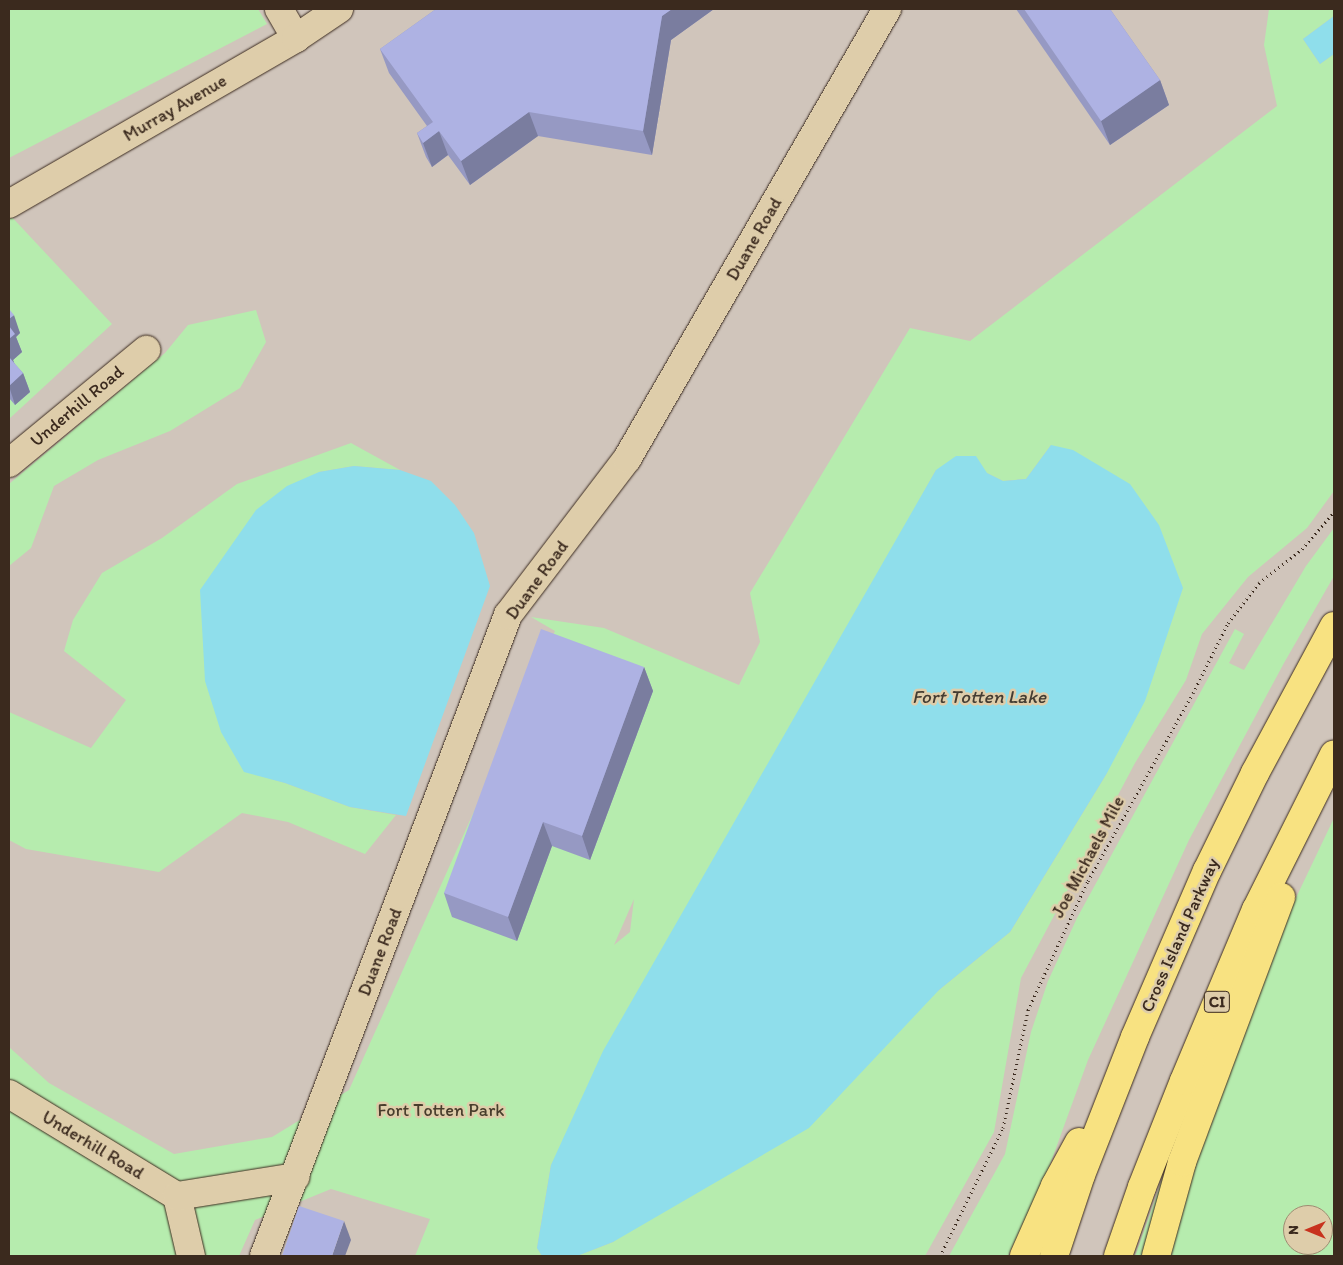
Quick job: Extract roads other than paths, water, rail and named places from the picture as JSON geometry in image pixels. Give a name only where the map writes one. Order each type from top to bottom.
[{"type":"highway","name":"Cross Island Parkway","points":[[1054,1256],[1081,1176],[1135,1037],[1207,871],[1260,765],[1334,626]]},
{"type":"highway","points":[[1156,1256],[1182,1162],[1328,766]]},
{"type":"highway","name":"CI","points":[[1118,1256],[1142,1187],[1195,1054],[1256,910],[1328,766]]},
{"type":"highway","points":[[1024,1256],[1055,1186],[1135,1037]]},
{"type":"street","points":[[279,9],[296,38]]},
{"type":"street","name":"Murray Avenue","points":[[9,204],[296,38],[339,9]]},
{"type":"street","name":"Duane Road","points":[[264,1256],[508,615],[628,458],[887,9]]},
{"type":"street","name":"Underhill Road","points":[[9,463],[146,350]]},
{"type":"street","name":"Underhill Road","points":[[9,1094],[177,1196]]},
{"type":"street","points":[[190,1256],[177,1196],[295,1177]]},
{"type":"water","points":[[1334,16],[1334,54],[1320,64],[1303,39]]},
{"type":"water","name":"Fort Totten Lake","points":[[1051,445],[1073,450],[1130,484],[1159,525],[1183,588],[1145,701],[1107,773],[1010,932],[939,990],[809,1128],[613,1242],[577,1256],[542,1256],[537,1248],[551,1165],[603,1051],[936,470],[956,456],[976,456],[987,473],[1003,481],[1026,479]]},
{"type":"water","points":[[354,466],[400,470],[431,481],[455,505],[474,533],[490,586],[406,816],[350,807],[285,783],[244,772],[221,732],[205,681],[200,590],[256,510],[287,486],[319,472]]},
{"type":"park label","name":"Fort Totten Park","points":[[441,1110]]}]
